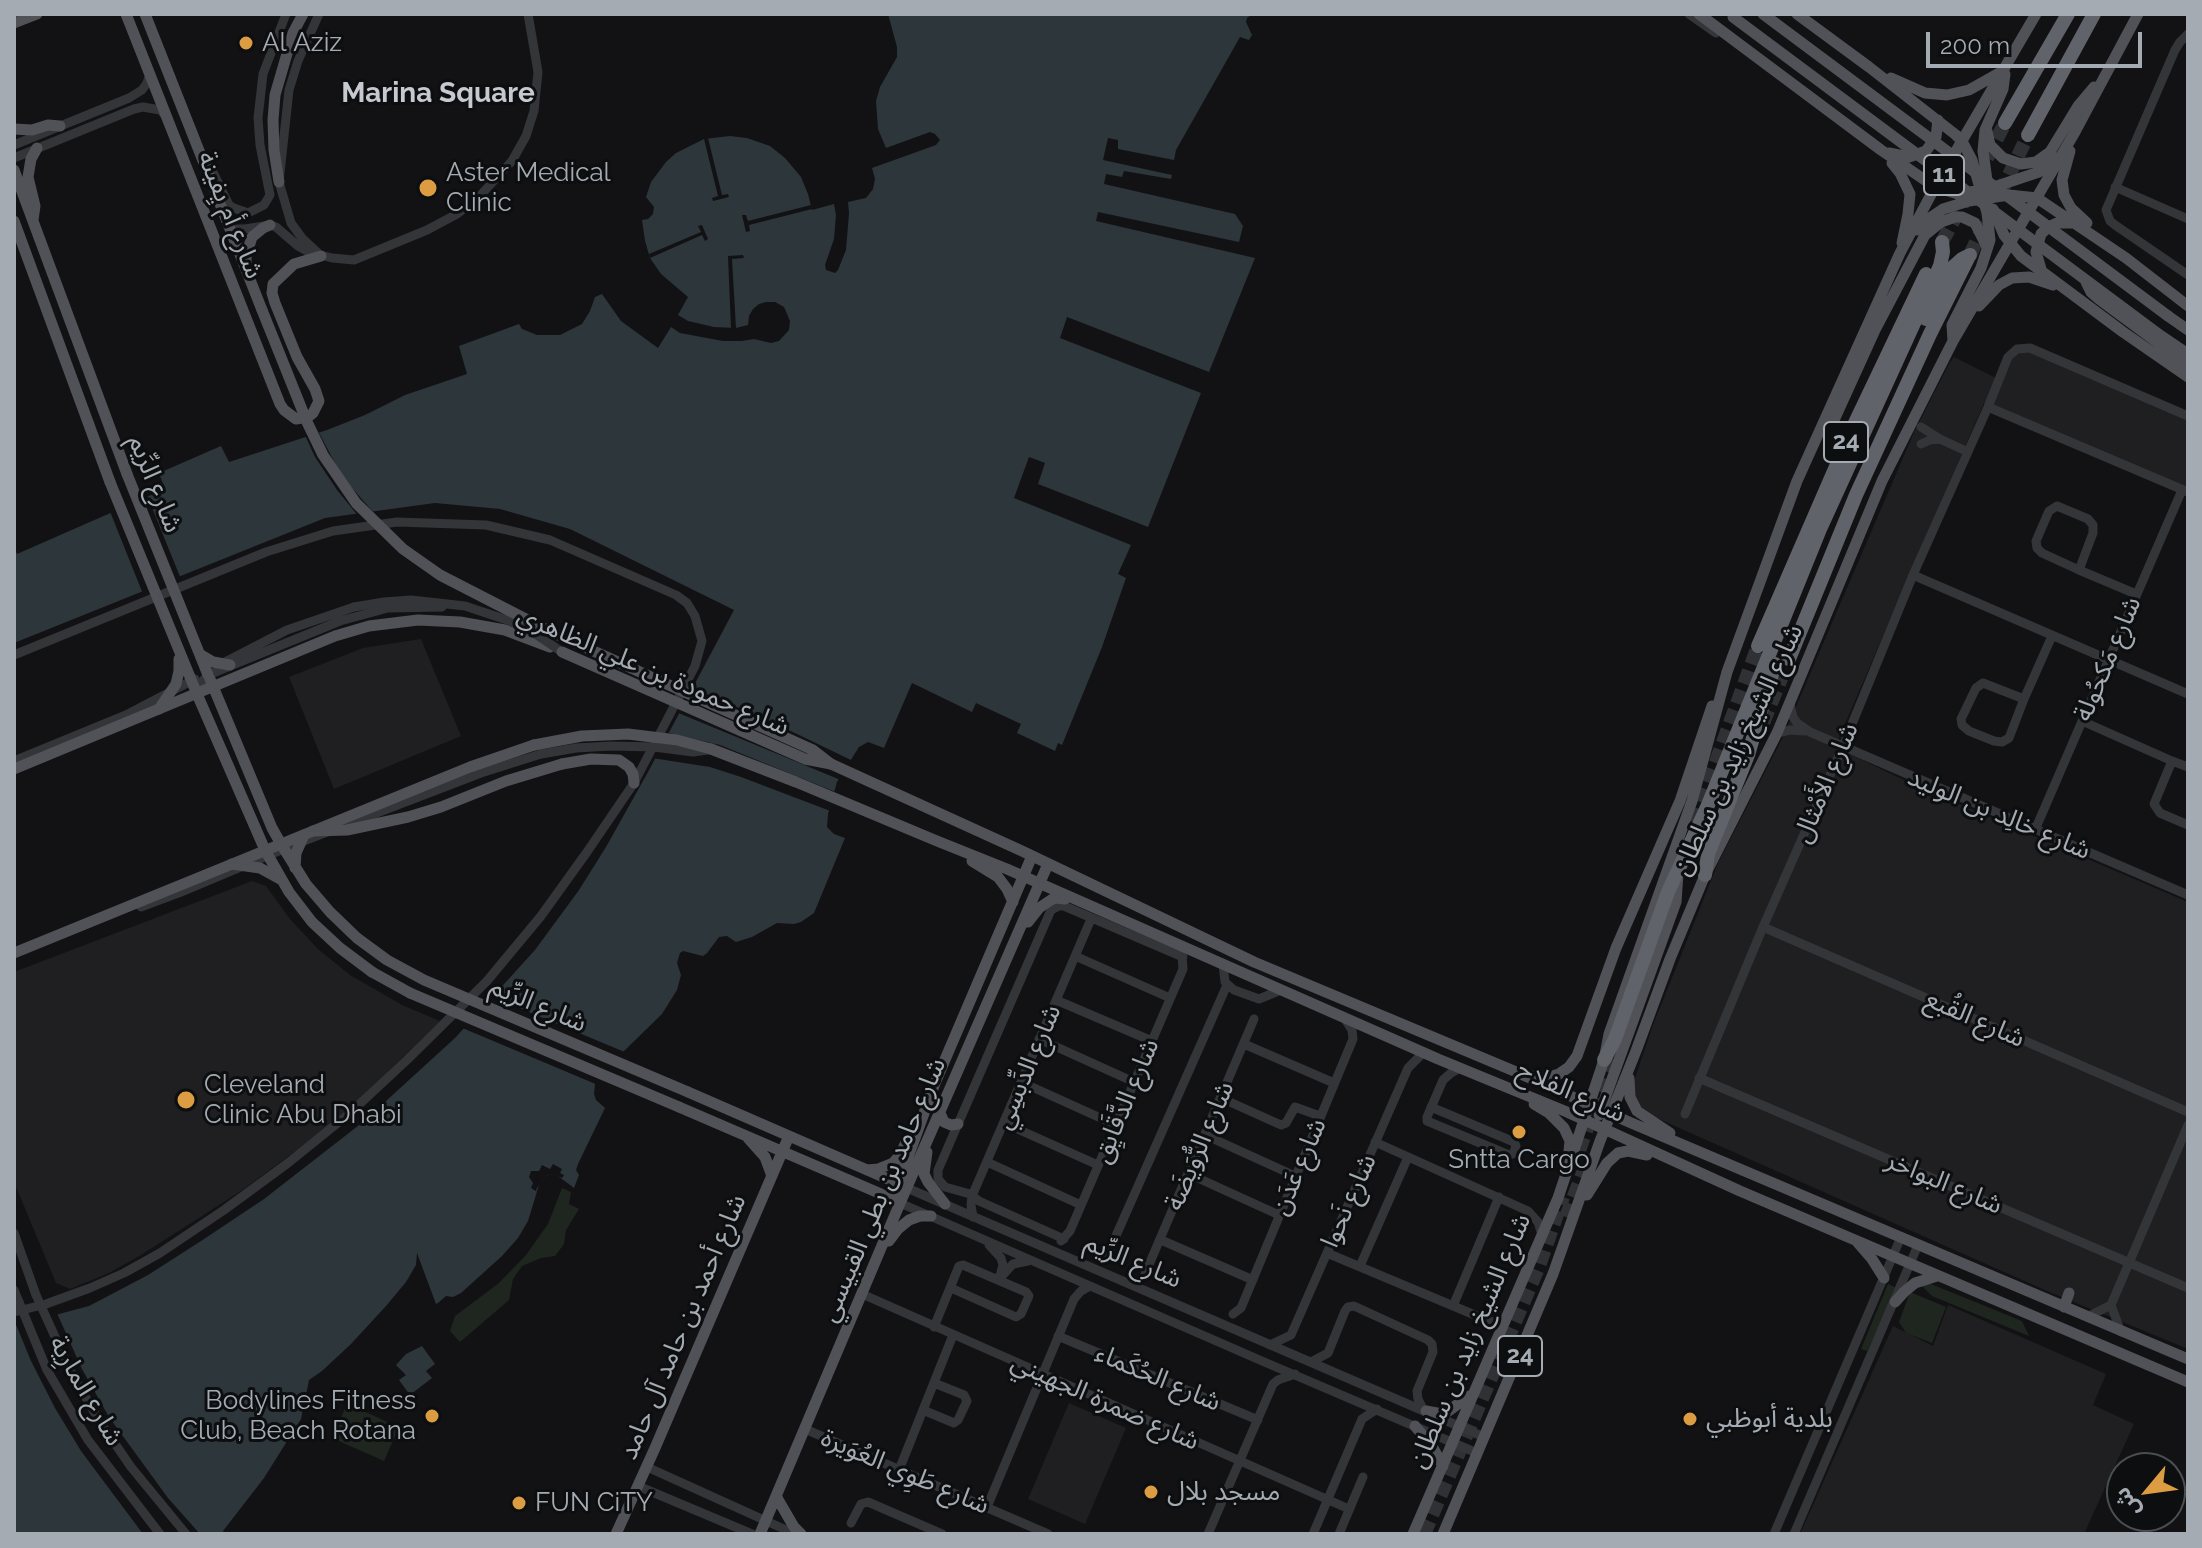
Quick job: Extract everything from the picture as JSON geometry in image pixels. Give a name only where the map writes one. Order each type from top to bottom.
[{"type":"highway","points":[[2005,123],[2068,14]]},
{"type":"highway","points":[[2028,135],[2094,14]]},
{"type":"highway","name":"شارع الشيخ زايد بن سلطان","points":[[1678,871],[1820,529],[1940,266],[1942,242],[1854,425],[1758,646]]},
{"type":"highway","name":"شارع الشيخ زايد بن سلطان","points":[[1705,875],[1708,854],[1748,755],[1777,658],[1865,448],[1950,272],[1958,262],[1970,255],[1862,482],[1789,659]]},
{"type":"highway","points":[[1604,1060],[1615,1039],[1678,871]]},
{"type":"main road","points":[[14,23],[37,14]]},
{"type":"main road","name":"شارع أم يِفينة","points":[[148,14],[152,31],[307,422],[331,468],[363,511],[403,549],[453,582],[547,630],[813,750],[831,764]]},
{"type":"main road","points":[[279,182],[274,150],[275,95],[293,33],[303,14]]},
{"type":"main road","points":[[1699,14],[1935,187],[1958,194],[2037,198],[2126,258],[2188,306]]},
{"type":"main road","name":"11","points":[[1763,14],[2188,330]]},
{"type":"main road","points":[[1797,14],[1962,141],[1997,219],[2010,244],[2021,256],[2188,377]]},
{"type":"main road","name":"شارع الشيخ زايد بن سلطان","points":[[1413,1534],[1542,1237],[1583,1121],[1594,1106],[1609,1034],[1692,801],[1727,672],[1797,481],[1900,253],[2036,14]]},
{"type":"main road","name":"شارع الشيخ زايد بن سلطان","points":[[1443,1534],[1534,1323],[1604,1130],[1705,875],[1777,733],[1882,481],[1953,341],[2075,132],[2138,14]]},
{"type":"main road","name":"11","points":[[1731,15],[2155,336],[2188,354]]},
{"type":"main road","name":"شارع أم يِفينة","points":[[126,17],[280,404],[296,419],[308,417],[319,401],[275,303],[273,284],[294,264],[321,256]]},
{"type":"main road","points":[[1869,67],[1917,90],[1939,95],[1969,90],[2005,70]]},
{"type":"main road","points":[[1953,341],[1951,329],[1954,320],[1988,249],[1983,144],[1986,123],[2003,89],[2005,70]]},
{"type":"main road","points":[[1986,123],[1988,139],[1998,155],[2014,163],[2036,162],[2050,152],[2083,99],[2103,80]]},
{"type":"main road","points":[[1881,150],[1904,156],[1921,154],[1936,137],[1938,120]]},
{"type":"main road","points":[[14,129],[60,126]]},
{"type":"main road","points":[[1900,253],[1915,232],[1933,215],[2044,169],[2075,132]]},
{"type":"main road","points":[[2075,132],[2063,172],[2064,195],[2076,214],[2126,258]]},
{"type":"main road","points":[[32,220],[35,206],[28,177],[31,159],[37,148]]},
{"type":"main road","points":[[1881,150],[1900,173],[1910,194],[1900,253]]},
{"type":"main road","name":"شارع الرِّيم","points":[[14,170],[127,474],[210,680],[284,846],[295,868],[317,898],[343,926],[403,970],[902,1185]]},
{"type":"main road","points":[[192,181],[218,221],[230,229]]},
{"type":"main road","points":[[1813,445],[1835,418],[1875,330],[1925,235],[1941,222],[1962,217],[1975,223],[1988,249]]},
{"type":"main road","name":"شارع الرِّيم","points":[[14,221],[110,482],[197,694],[265,850],[304,912],[360,964],[403,989],[896,1200]]},
{"type":"main road","points":[[2042,270],[2036,252],[2041,234],[2057,223],[2076,223]]},
{"type":"main road","points":[[246,269],[249,243],[257,232],[270,225]]},
{"type":"main road","points":[[1969,314],[1999,285],[2019,277],[2038,278],[2077,297]]},
{"type":"main road","points":[[2155,336],[2188,365]]},
{"type":"main road","name":"شارع حمودة بن علي الظاهري","points":[[14,769],[197,694],[210,680],[335,636],[369,626],[446,620],[519,635],[805,759],[831,764],[949,817]]},
{"type":"main road","points":[[159,709],[177,680],[180,666],[178,647]]},
{"type":"main road","points":[[200,654],[213,662],[230,665]]},
{"type":"main road","points":[[1514,1071],[1550,1077],[1563,1071],[1577,1056],[1616,948],[1680,801],[1708,716],[1727,672]]},
{"type":"main road","name":"شارع حمودة بن علي الظاهري","points":[[14,955],[470,767],[550,741],[598,735],[628,734],[677,740],[711,749],[937,841]]},
{"type":"main road","points":[[295,868],[296,853],[308,833],[347,830],[408,817],[515,777],[562,764],[591,759],[619,760],[629,767],[634,783]]},
{"type":"main road","name":"شارع الفلاح","points":[[949,817],[1254,962],[2188,1359]]},
{"type":"main road","points":[[937,841],[993,873],[1003,883],[1013,902]]},
{"type":"main road","name":"شارع الفلاح","points":[[937,841],[1074,899],[1129,929],[1177,944],[2188,1382]]},
{"type":"main road","name":"شارع حامد بن بطي القبيسي","points":[[760,1534],[877,1258],[935,1083],[1032,856]]},
{"type":"main road","points":[[232,864],[260,868],[282,881]]},
{"type":"main road","name":"شارع حامد بن بطي القبيسي","points":[[902,1185],[925,1147],[1048,864]]},
{"type":"main road","points":[[1604,1130],[1594,1106],[1676,902],[1678,871]]},
{"type":"main road","points":[[1020,931],[1039,908],[1051,900],[1074,899]]},
{"type":"main road","points":[[1629,1070],[1628,1089],[1637,1111],[1709,1156]]},
{"type":"main road","points":[[866,1170],[893,1163],[900,1155],[935,1083]]},
{"type":"main road","points":[[1510,1088],[1549,1113],[1568,1134],[1570,1147],[1558,1198]]},
{"type":"main road","points":[[940,1113],[944,1122],[958,1124]]},
{"type":"main road","points":[[742,1132],[765,1157],[772,1176]]},
{"type":"main road","name":"شارع أحمد بن حامد آل حامد","points":[[616,1534],[789,1136]]},
{"type":"main road","points":[[925,1147],[926,1178],[945,1204]]},
{"type":"main road","points":[[1576,1212],[1607,1163],[1618,1153],[1628,1151],[1675,1161]]},
{"type":"main road","points":[[877,1258],[904,1223],[931,1216]]},
{"type":"main road","points":[[1852,1237],[1884,1278]]},
{"type":"main road","points":[[1895,1302],[1915,1283],[1938,1276]]},
{"type":"main road","points":[[2064,1307],[2069,1293]]},
{"type":"main road","points":[[1426,1411],[1442,1414],[1472,1393]]},
{"type":"main road","points":[[1415,1426],[1428,1440],[1443,1466]]},
{"type":"main road","points":[[776,1496],[798,1534]]},
{"type":"street","points":[[192,129],[229,205],[248,213],[264,205],[270,195],[258,118],[263,74],[286,14]]},
{"type":"street","points":[[319,14],[289,90],[279,182],[291,223],[321,256]]},
{"type":"street","points":[[1689,14],[1743,48]]},
{"type":"street","points":[[230,229],[270,225],[303,249],[321,256],[354,260],[457,214],[478,198],[512,161],[526,136],[537,91],[538,72],[529,16]]},
{"type":"street","points":[[2188,34],[2175,50],[2106,210],[2110,221],[2188,275]]},
{"type":"street","points":[[14,145],[124,100],[142,90],[150,74]]},
{"type":"street","points":[[124,100],[128,106],[127,112]]},
{"type":"street","points":[[14,158],[143,107],[160,110],[168,119]]},
{"type":"street","points":[[2115,187],[2188,219]]},
{"type":"street","name":"شارع الأَمْثال","points":[[1685,1114],[2008,357],[2017,349],[2030,348],[2188,416]]},
{"type":"street","points":[[1988,407],[2185,491]]},
{"type":"street","points":[[1921,427],[1968,452]]},
{"type":"street","points":[[1921,444],[1940,439]]},
{"type":"street","name":"شارع مَكحُولة","points":[[2035,830],[2136,594],[2185,491]]},
{"type":"street","points":[[2079,570],[2093,525],[2084,517],[2060,506],[2054,507],[2049,511],[2037,548],[2042,553],[2079,570],[2136,594]]},
{"type":"street","points":[[14,655],[303,539],[397,522],[486,525],[550,540],[676,595],[687,603],[695,616],[702,641],[695,666],[634,783],[541,916],[487,981],[350,1113],[257,1187],[142,1263],[76,1293],[14,1312]]},
{"type":"street","points":[[1913,575],[2188,694]]},
{"type":"street","points":[[14,761],[147,705],[287,630],[384,602],[411,600],[465,606],[510,621],[562,652]]},
{"type":"street","name":"شارع حمودة بن علي الظاهري","points":[[210,680],[230,665],[356,611],[419,606],[486,614],[536,630],[680,695]]},
{"type":"street","points":[[2024,699],[1989,684],[1980,684],[1963,716],[1962,725],[1994,741],[2002,742],[2009,738],[2052,636]]},
{"type":"street","points":[[1790,702],[1797,723],[1810,732]]},
{"type":"street","points":[[2082,721],[2188,767]]},
{"type":"street","name":"شارع خالِد بن الوليد","points":[[1777,733],[1796,730],[1810,732],[2188,895]]},
{"type":"street","name":"شارع حمودة بن علي الظاهري","points":[[284,846],[541,754],[611,746],[693,752],[711,749]]},
{"type":"street","points":[[2172,761],[2155,808],[2188,825]]},
{"type":"street","points":[[14,955],[234,871],[284,846]]},
{"type":"street","points":[[1064,1239],[972,1196],[945,1187],[938,1179],[938,1170],[1049,914],[1055,908],[1064,906],[1091,919],[1129,929],[1183,957]]},
{"type":"street","name":"شارع الدِّبسِي","points":[[973,1217],[972,1196],[1091,919]]},
{"type":"street","name":"شارع القُبع","points":[[1763,927],[2188,1112]]},
{"type":"street","points":[[1177,944],[1183,957]]},
{"type":"street","points":[[1075,956],[1170,998]]},
{"type":"street","name":"شارع الدَّقَايِق","points":[[1064,1239],[1183,969],[1183,957]]},
{"type":"street","points":[[1107,1256],[1227,985],[1223,964]]},
{"type":"street","points":[[1227,985],[1256,999],[1281,990]]},
{"type":"street","points":[[1056,1000],[1152,1041]]},
{"type":"street","name":"شارع الرُّوَيضَة","points":[[1145,1274],[1254,1019]]},
{"type":"street","name":"شارع عَدَن","points":[[1233,1314],[1241,1308],[1353,1039],[1351,1026],[1345,1019]]},
{"type":"street","points":[[1039,1039],[1134,1082]]},
{"type":"street","points":[[1244,1044],[1334,1083]]},
{"type":"street","name":"شارع نَحوا","points":[[1406,1045],[1408,1068]]},
{"type":"street","name":"شارع نَحوا","points":[[1291,1335],[1408,1068],[1424,1052]]},
{"type":"street","points":[[1438,1059],[1443,1080]]},
{"type":"street","points":[[1431,1107],[1514,1142],[1513,1154],[1509,1155],[1427,1119],[1431,1107],[1443,1080],[1460,1068]]},
{"type":"street","name":"شارع البواخر","points":[[1699,1078],[2188,1288]]},
{"type":"street","points":[[1021,1082],[1116,1125]]},
{"type":"street","points":[[1221,1098],[1281,1125],[1286,1123],[1295,1107],[1320,1116]]},
{"type":"street","points":[[1004,1123],[1098,1165]]},
{"type":"street","points":[[2087,1317],[2111,1305],[2188,1125]]},
{"type":"street","points":[[1205,1135],[1295,1176]]},
{"type":"street","points":[[1375,1142],[1514,1204],[1534,1217],[1542,1237]]},
{"type":"street","points":[[1360,1266],[1408,1157]]},
{"type":"street","points":[[987,1162],[1081,1205]]},
{"type":"street","points":[[1189,1174],[1279,1215]]},
{"type":"street","name":"شارع الرِّيم","points":[[902,1185],[1484,1437]]},
{"type":"street","points":[[1453,1306],[1499,1197]]},
{"type":"street","name":"شارع الرِّيم","points":[[896,1200],[1477,1453]]},
{"type":"street","points":[[931,1216],[936,1208],[945,1204]]},
{"type":"street","name":"شارع المارِية","points":[[14,1233],[42,1309],[72,1374],[131,1467],[186,1534]]},
{"type":"street","points":[[1774,1534],[1901,1237]]},
{"type":"street","points":[[1048,1248],[1064,1239]]},
{"type":"street","points":[[984,1240],[1001,1258],[1003,1265],[999,1280]]},
{"type":"street","points":[[1161,1240],[1253,1280]]},
{"type":"street","points":[[1794,1534],[1918,1245]]},
{"type":"street","points":[[1327,1253],[1494,1322],[1506,1319]]},
{"type":"street","points":[[999,1280],[1013,1264],[1032,1261]]},
{"type":"street","points":[[934,1327],[959,1266],[999,1280],[1029,1296],[1021,1314],[1016,1317],[951,1288]]},
{"type":"street","points":[[1068,1276],[1074,1299]]},
{"type":"street","points":[[987,1507],[1074,1299],[1090,1286]]},
{"type":"street","name":"شارع المارِية","points":[[14,1290],[47,1370],[66,1404],[88,1440],[160,1534]]},
{"type":"street","name":"شارع ضمرة الجهيني","points":[[862,1294],[1349,1509]]},
{"type":"street","points":[[2111,1305],[2121,1332]]},
{"type":"street","points":[[1311,1362],[1328,1353],[1345,1311],[1354,1306],[1430,1342],[1433,1352],[1417,1391],[1426,1411]]},
{"type":"street","points":[[899,1470],[953,1335]]},
{"type":"street","points":[[1270,1345],[1291,1335],[1298,1357]]},
{"type":"street","name":"شارع الحُكَماء","points":[[1058,1336],[1258,1420]]},
{"type":"street","points":[[1850,1355],[1863,1356],[1866,1368]]},
{"type":"street","points":[[1262,1361],[1273,1384]]},
{"type":"street","points":[[1208,1534],[1273,1384],[1295,1374]]},
{"type":"street","points":[[923,1410],[954,1423],[967,1401],[964,1395],[934,1383]]},
{"type":"street","points":[[1357,1401],[1362,1419]]},
{"type":"street","points":[[1313,1534],[1362,1419],[1377,1409]]},
{"type":"street","points":[[1431,1432],[1439,1427],[1439,1417]]},
{"type":"street","name":"شارع طَوِي العُوَيرة","points":[[805,1429],[1048,1534]]},
{"type":"street","points":[[647,1467],[798,1534]]},
{"type":"street","points":[[1339,1534],[1363,1477]]},
{"type":"street","points":[[638,1486],[752,1534]]},
{"type":"street","points":[[851,1523],[861,1504],[868,1502],[942,1534]]},
{"type":"shaded area","points":[[888,14],[1253,14],[1246,22],[1252,35],[1249,40],[1240,37],[1176,150],[1174,160],[1118,149],[1118,140],[1108,138],[1103,160],[1172,175],[1171,179],[1124,171],[1122,177],[1106,174],[1104,184],[1235,214],[1243,226],[1239,242],[1098,212],[1096,221],[1255,258],[1209,372],[1067,317],[1060,338],[1201,393],[1148,527],[1038,484],[1045,463],[1029,457],[1014,498],[1131,545],[1118,574],[1126,578],[1062,745],[1058,743],[1055,751],[1017,733],[1021,724],[976,703],[972,712],[912,683],[884,748],[868,742],[859,747],[837,782],[827,827],[845,838],[814,913],[801,922],[777,923],[736,942],[727,936],[719,937],[703,956],[680,953],[677,963],[681,975],[677,990],[662,1014],[596,1074],[594,1094],[605,1108],[578,1164],[576,1170],[579,1175],[574,1188],[558,1176],[546,1176],[539,1185],[528,1221],[518,1238],[502,1256],[453,1297],[446,1296],[436,1304],[417,1253],[416,1265],[386,1306],[351,1344],[309,1380],[301,1419],[264,1478],[223,1531],[225,1534],[14,1534],[14,1326],[89,1306],[148,1275],[201,1241],[264,1199],[363,1122],[455,1038],[535,950],[579,890],[648,772],[734,610],[570,529],[500,509],[435,503],[325,518],[14,643],[14,547],[17,554],[165,489],[159,473],[221,446],[229,462],[327,430],[405,395],[467,374],[459,346],[519,324],[522,329],[537,335],[560,335],[582,324],[595,297],[602,294],[621,321],[658,348],[671,327],[680,333],[723,341],[779,341],[789,330],[790,321],[784,307],[775,302],[759,304],[749,316],[748,325],[736,328],[714,327],[688,321],[678,315],[688,297],[661,274],[650,258],[645,241],[642,220],[653,214],[654,207],[646,197],[651,182],[676,153],[704,139],[730,136],[770,146],[801,177],[812,210],[834,204],[834,239],[825,265],[826,270],[835,273],[846,250],[848,202],[866,198],[873,189],[875,179],[872,168],[936,145],[940,140],[930,132],[886,148],[878,129],[876,101],[880,87],[897,57]]},
{"type":"shaded area","points":[[2030,351],[2188,419],[2188,490],[1984,403],[1835,747],[1908,782],[2188,902],[2188,1349],[2047,1291],[1650,1115],[1640,1106],[1634,1094],[1633,1084],[1653,1025],[1718,863],[1782,739],[1915,430],[1949,364],[1954,357],[2002,381],[2012,358],[2018,352]]},
{"type":"shaded area","points":[[421,639],[461,736],[334,789],[289,677],[363,648]]},
{"type":"shaded area","name":"Cleveland Clinic Abu Dhabi","points":[[252,881],[266,886],[290,919],[318,949],[350,975],[402,1005],[440,1021],[339,1119],[241,1191],[109,1273],[70,1289],[56,1283],[14,1182],[14,972]]},
{"type":"shaded area","points":[[562,1188],[571,1192],[569,1204],[579,1209],[566,1230],[564,1244],[555,1256],[522,1266],[513,1279],[509,1300],[460,1342],[450,1331],[455,1316],[499,1283],[526,1255],[548,1224]]},
{"type":"shaded area","points":[[1888,1284],[1897,1288],[1867,1351],[1861,1349]]},
{"type":"shaded area","points":[[1931,1284],[2022,1321],[2029,1336],[1932,1296],[1921,1285]]},
{"type":"shaded area","points":[[1910,1292],[1946,1307],[1932,1343],[1906,1333],[1899,1322]]},
{"type":"shaded area","points":[[1948,1305],[2106,1374],[2093,1405],[2134,1424],[2121,1452],[2106,1452],[2106,1486],[2084,1534],[1800,1534],[1893,1326],[1933,1346]]},
{"type":"shaded area","points":[[422,1346],[435,1364],[426,1371],[432,1378],[410,1395],[399,1380],[406,1375],[396,1365],[406,1354]]},
{"type":"shaded area","points":[[1069,1403],[1126,1428],[1085,1524],[1028,1499]]},
{"type":"shaded area","points":[[347,1404],[399,1427],[384,1461],[332,1438]]},
{"type":"pier","points":[[708,138],[722,195],[728,194],[729,197],[713,201],[712,198],[718,196],[704,139]]},
{"type":"pier","points":[[811,205],[812,209],[749,225],[750,231],[746,232],[742,215],[746,215],[748,221]]},
{"type":"pier","points":[[702,225],[708,239],[705,241],[702,235],[650,258],[649,254],[701,232],[698,226]]},
{"type":"pier","points":[[743,255],[744,258],[732,259],[736,328],[731,328],[728,256]]},
{"type":"pier","points":[[317,429],[336,465],[376,515],[359,517],[337,490],[315,457],[304,433]]},
{"type":"pier","points":[[146,493],[181,579],[143,594],[109,509]]},
{"type":"pier","points":[[689,687],[768,720],[853,761],[843,781],[676,712]]},
{"type":"pier","points":[[665,732],[720,745],[838,793],[833,812],[710,767],[652,758]]},
{"type":"pier","points":[[488,995],[627,1053],[600,1076],[598,1085],[460,1027]]},
{"type":"pier","points":[[553,1164],[562,1169],[562,1178],[553,1174],[546,1176],[537,1188],[539,1193],[531,1188],[531,1171],[539,1171],[542,1165],[550,1169]]},
{"type":"pier","points":[[56,1311],[82,1369],[109,1417],[168,1498],[200,1534],[143,1534],[81,1451],[55,1408],[15,1322]]},
{"type":"tunnel","points":[[1987,158],[2005,123]]},
{"type":"tunnel","points":[[2000,194],[2028,135]]},
{"type":"tunnel","points":[[1942,242],[1968,194]]},
{"type":"tunnel","points":[[1970,255],[1985,223]]},
{"type":"tunnel","points":[[1694,822],[1758,646]]},
{"type":"tunnel","points":[[1763,723],[1789,659]]},
{"type":"tunnel","points":[[1579,1151],[1616,1046]]},
{"type":"tunnel","points":[[1566,1217],[1586,1165]]},
{"type":"tunnel","points":[[1424,1534],[1539,1266],[1563,1197]]},
{"type":"place","name":"Al Aziz","points":[[246,43]]},
{"type":"place","name":"Aster Medical Clinic","points":[[428,188]]},
{"type":"place","name":"Cleveland Clinic Abu Dhabi","points":[[186,1100]]},
{"type":"place","name":"Sntta Cargo","points":[[1519,1132]]},
{"type":"place","name":"Bodylines Fitness Club, Beach Rotana","points":[[432,1416]]},
{"type":"place","name":"بلدية أبوظبي","points":[[1690,1419]]},
{"type":"place","name":"مسجد بلال","points":[[1151,1492]]},
{"type":"place","name":"FUN CiTY","points":[[519,1503]]},
{"type":"district","name":"Marina Square","points":[[438,94]]}]
